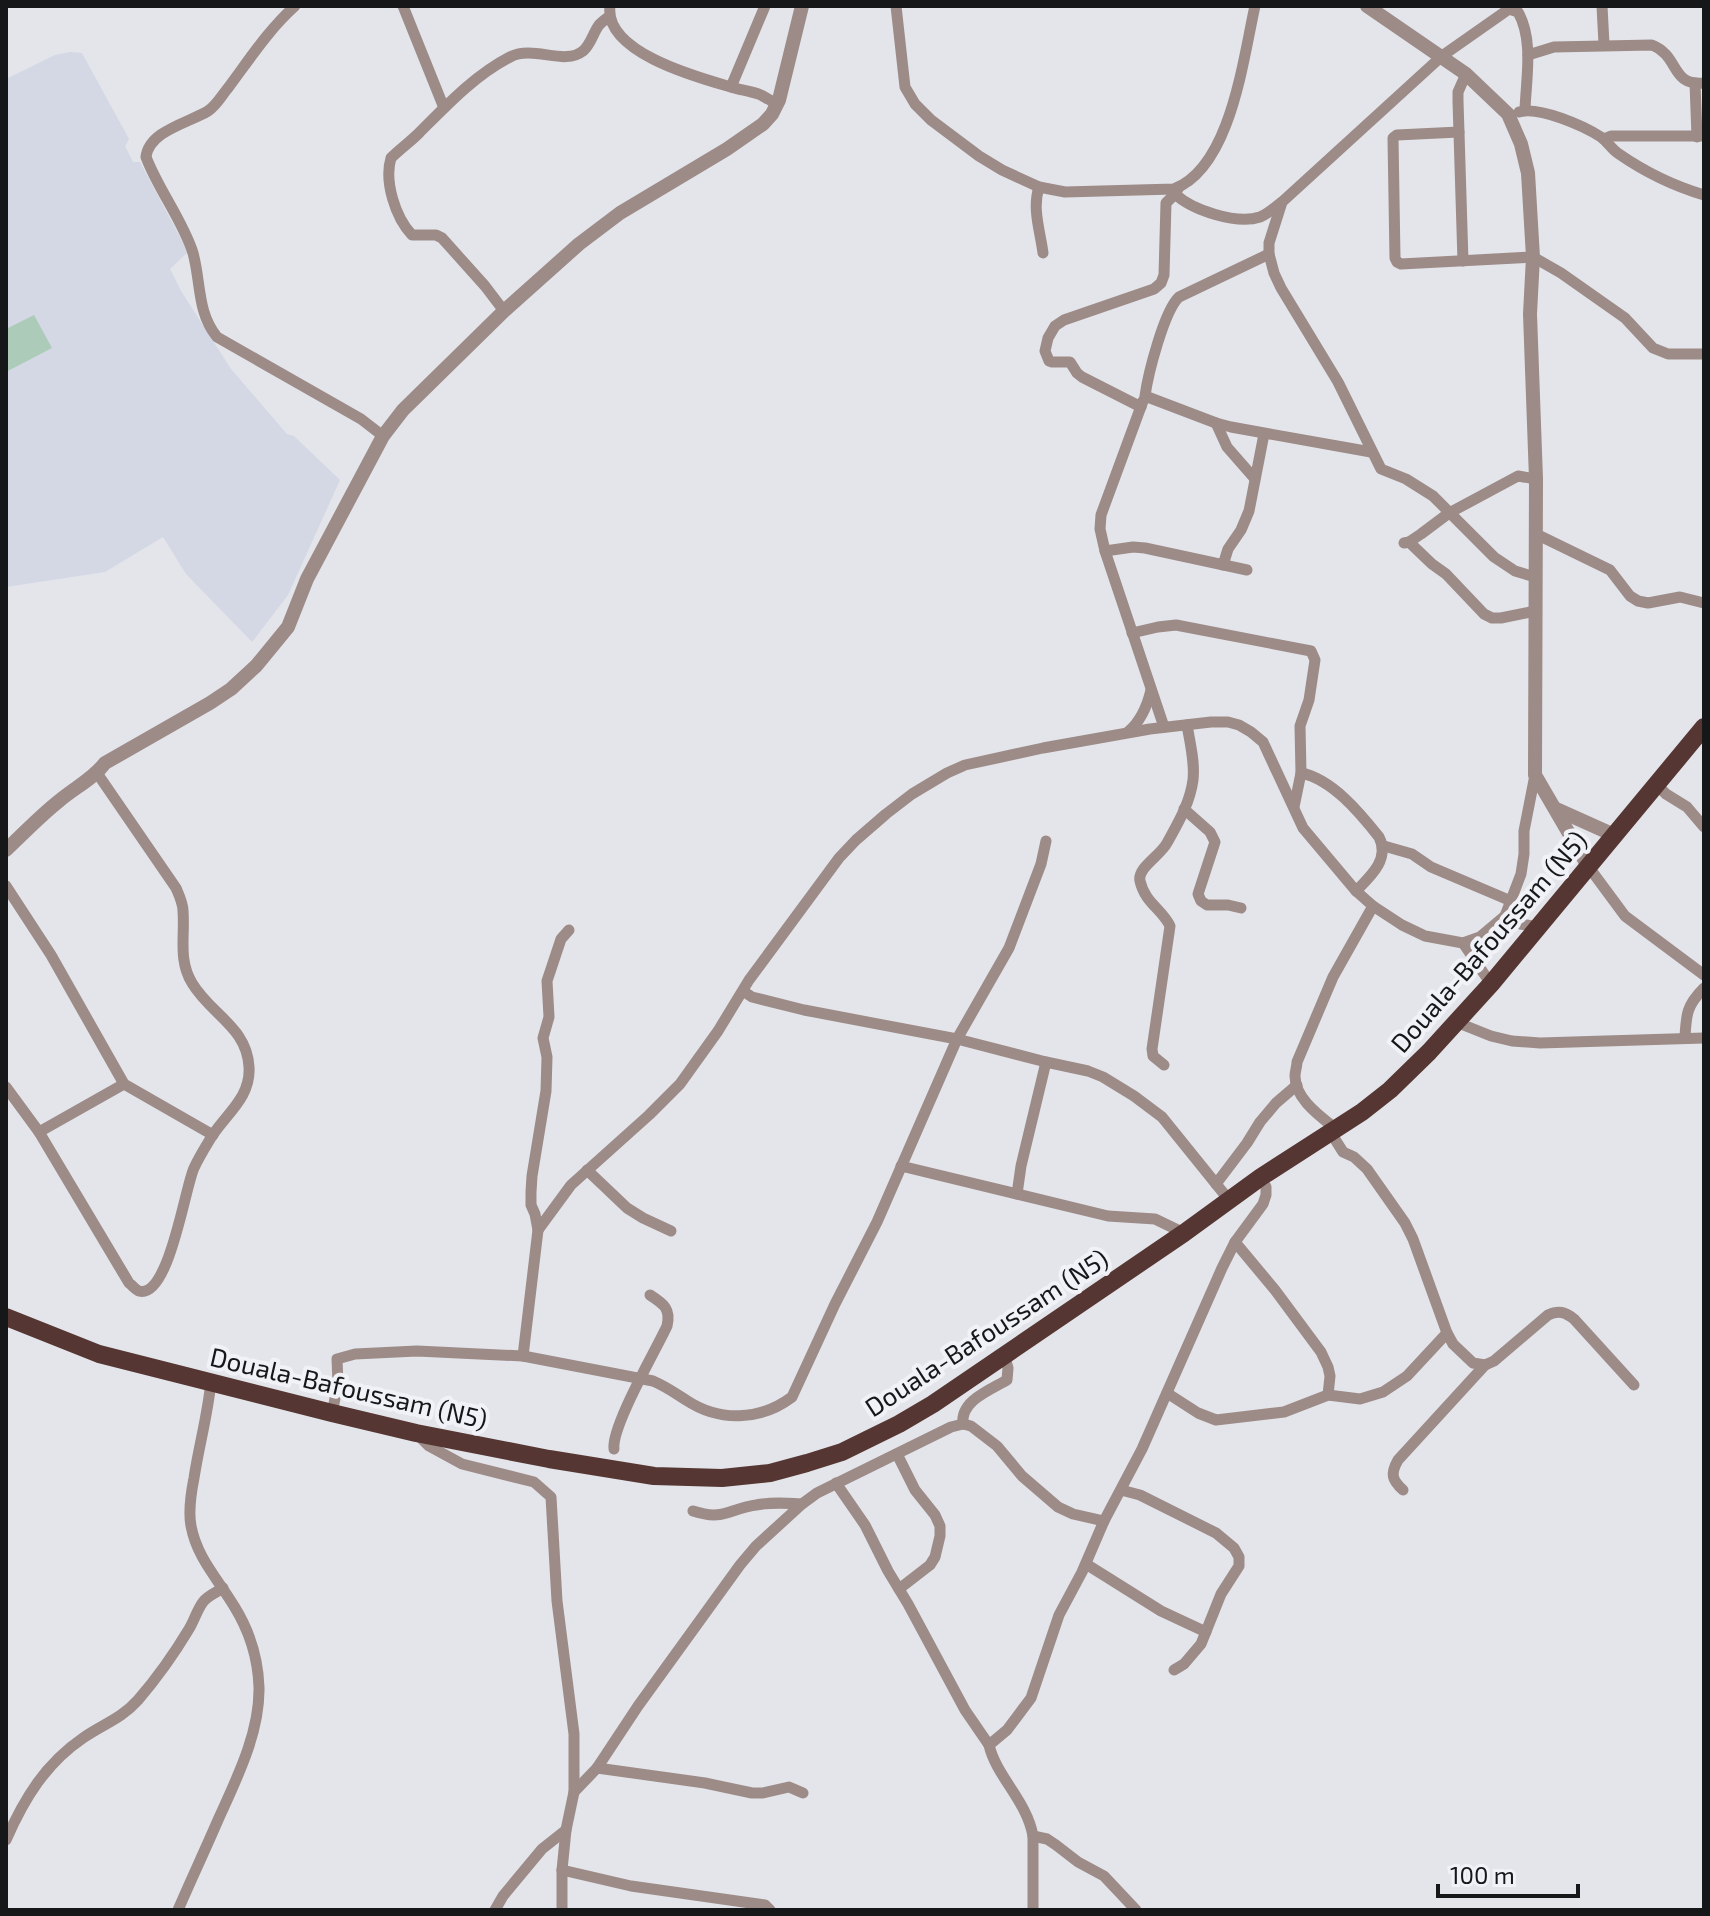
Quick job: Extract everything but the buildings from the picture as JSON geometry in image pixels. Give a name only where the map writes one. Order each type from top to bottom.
[{"type":"highway","name":"Douala-Bafoussam (N5)","points":[[6,1318],[99,1354],[332,1413],[416,1433],[654,1476],[722,1478],[770,1473],[842,1452],[933,1404],[1390,1090],[1491,984],[1704,727]]},
{"type":"street","points":[[295,6],[210,110],[154,140],[147,147],[146,157],[189,244],[206,321],[217,337],[361,419],[383,436]]},
{"type":"street","points":[[403,6],[444,108]]},
{"type":"street","points":[[731,87],[765,6]]},
{"type":"street","points":[[6,850],[105,763],[231,689],[256,666],[288,627],[307,579],[383,436],[403,410],[530,286],[589,236],[620,213],[763,124],[777,104],[802,6]]},
{"type":"street","points":[[896,6],[905,87],[921,111],[979,156],[1039,187],[1065,192],[1177,190]]},
{"type":"street","points":[[1255,6],[1228,121],[1205,164],[1166,203],[1164,275],[1161,283],[1154,289],[1064,320],[1051,331],[1045,351],[1049,361],[1070,362],[1082,377],[1143,401],[1264,434],[1371,452]]},
{"type":"street","points":[[538,1230],[571,1185],[680,1084],[839,858],[912,794],[965,765],[1164,727],[1228,722],[1239,725],[1263,742],[1303,828],[1314,843],[1373,906],[1425,936],[1463,943],[1480,937],[1505,916],[1521,874],[1524,831],[1535,775],[1536,479],[1530,314],[1533,257],[1528,173],[1521,144],[1508,114],[1466,74],[1367,6]]},
{"type":"street","points":[[1602,6],[1604,44]]},
{"type":"street","points":[[1177,190],[1184,202],[1215,214],[1233,218],[1260,217],[1282,202],[1442,56],[1509,9],[1518,12],[1521,17],[1528,55],[1525,110]]},
{"type":"street","points":[[504,311],[442,238],[412,235],[406,229],[388,183],[388,166],[391,158],[458,94],[511,56],[534,52],[557,57],[582,52],[609,11]]},
{"type":"street","points":[[609,11],[615,29],[646,55],[761,95],[777,104]]},
{"type":"street","points":[[1528,55],[1554,47],[1652,45],[1662,48],[1685,81],[1700,83],[1700,136],[1611,136],[1604,139]]},
{"type":"street","points":[[1463,261],[1458,92],[1466,74]]},
{"type":"street","points":[[1508,114],[1525,110],[1572,123],[1604,139],[1616,153],[1658,177],[1704,195]]},
{"type":"street","points":[[1459,132],[1397,135],[1393,138],[1397,262],[1533,257],[1625,318],[1653,348],[1668,354],[1704,354]]},
{"type":"street","points":[[1039,187],[1036,208],[1043,253]]},
{"type":"street","points":[[1282,202],[1269,243],[1274,273],[1338,382],[1381,469],[1406,479],[1433,496],[1494,557],[1515,571],[1535,577]]},
{"type":"street","points":[[1164,727],[1105,551],[1100,529],[1101,515],[1143,401],[1166,316],[1173,303],[1179,297],[1269,254]]},
{"type":"street","points":[[1216,423],[1227,447],[1255,479]]},
{"type":"street","points":[[1223,565],[1228,549],[1245,522],[1264,434]]},
{"type":"street","points":[[1535,611],[1501,618],[1484,614],[1446,574],[1406,542],[1449,513],[1518,476],[1536,479]]},
{"type":"street","points":[[1536,534],[1610,570],[1630,596],[1638,601],[1648,603],[1680,597],[1704,603]]},
{"type":"street","points":[[1105,551],[1145,548],[1247,570]]},
{"type":"street","points":[[1132,633],[1176,625],[1311,651],[1315,660],[1309,700],[1300,726],[1301,773],[1294,810]]},
{"type":"street","points":[[1127,733],[1138,723],[1151,690]]},
{"type":"street","points":[[1164,1065],[1153,1056],[1152,1049],[1170,926],[1149,901],[1139,876],[1165,847],[1184,809],[1193,780],[1187,725]]},
{"type":"street","points":[[6,1087],[39,1132],[129,1283],[137,1290],[148,1289],[156,1282],[171,1254],[194,1168],[213,1135],[244,1095],[249,1069],[245,1045],[203,998],[185,968],[183,909],[176,888],[97,773]]},
{"type":"street","points":[[1301,773],[1333,788],[1372,828],[1384,846],[1377,867],[1356,891]]},
{"type":"street","points":[[1535,775],[1588,866],[1625,916],[1704,975]]},
{"type":"street","points":[[1656,784],[1687,807],[1704,827]]},
{"type":"street","points":[[1184,809],[1210,832],[1215,842],[1198,894],[1201,901],[1207,905],[1241,908]]},
{"type":"street","points":[[1555,809],[1614,835]]},
{"type":"street","points":[[332,1413],[338,1384],[337,1359],[355,1354],[417,1351],[523,1356],[653,1381],[703,1409],[736,1417],[779,1407],[792,1397],[877,1222],[957,1039],[1009,948],[1041,864],[1046,841]]},
{"type":"street","points":[[1384,846],[1412,854],[1431,867],[1511,901]]},
{"type":"street","points":[[6,886],[51,955],[124,1084],[213,1135]]},
{"type":"street","points":[[1373,906],[1333,977],[1297,1062],[1295,1077],[1305,1101],[1333,1131],[1343,1152],[1367,1169],[1405,1223],[1453,1344],[1473,1363],[1485,1365]]},
{"type":"street","points":[[1505,916],[1520,924],[1539,927]]},
{"type":"street","points":[[523,1356],[538,1230],[531,1192],[546,1091],[547,1057],[543,1038],[549,1017],[547,981],[561,939],[569,930]]},
{"type":"street","points":[[1463,943],[1491,984]]},
{"type":"street","points":[[1685,1038],[1686,1014],[1704,988]]},
{"type":"street","points":[[743,991],[752,997],[804,1010],[957,1039],[1088,1071],[1134,1096],[1162,1117],[1229,1200]]},
{"type":"street","points":[[1456,1022],[1491,1036],[1526,1042],[1704,1038]]},
{"type":"street","points":[[1017,1194],[1046,1062]]},
{"type":"street","points":[[39,1132],[124,1084]]},
{"type":"street","points":[[1216,1184],[1260,1122],[1297,1085]]},
{"type":"street","points":[[901,1166],[1108,1216],[1155,1219],[1184,1233]]},
{"type":"street","points":[[587,1170],[627,1208],[671,1231]]},
{"type":"street","points":[[989,1745],[1007,1730],[1031,1698],[1059,1615],[1142,1449],[1222,1268],[1235,1242],[1263,1204],[1266,1187],[1261,1177]]},
{"type":"street","points":[[1235,1242],[1321,1352],[1330,1376],[1328,1395]]},
{"type":"street","points":[[614,1449],[613,1440],[619,1423],[667,1326],[667,1310],[650,1295]]},
{"type":"street","points":[[1403,1490],[1392,1477],[1398,1460],[1485,1365],[1548,1315],[1557,1311],[1574,1319],[1634,1385]]},
{"type":"street","points":[[1167,1393],[1198,1413],[1216,1420],[1284,1412],[1328,1395],[1360,1399],[1391,1388],[1407,1376],[1447,1333]]},
{"type":"street","points":[[963,1424],[968,1406],[1007,1380],[1004,1354]]},
{"type":"street","points":[[178,1910],[231,1791],[251,1737],[259,1687],[256,1657],[245,1628],[223,1588],[207,1567],[190,1523],[190,1503],[211,1381]]},
{"type":"street","points":[[574,1792],[597,1768],[638,1706],[756,1546],[802,1504],[836,1483],[963,1424],[971,1426],[997,1446],[1022,1476],[1058,1507],[1104,1521]]},
{"type":"street","points":[[416,1433],[429,1446],[462,1464],[534,1482],[551,1497],[557,1601],[574,1734],[574,1792],[566,1830],[562,1910]]},
{"type":"street","points":[[897,1454],[915,1490],[940,1526],[935,1557],[930,1565],[899,1589]]},
{"type":"street","points":[[836,1483],[865,1525],[965,1710],[989,1745],[991,1755],[1024,1810],[1033,1836],[1033,1910]]},
{"type":"street","points":[[1121,1490],[1140,1495],[1222,1537],[1239,1557],[1239,1566],[1221,1594],[1201,1644],[1192,1656],[1174,1670]]},
{"type":"street","points":[[693,1511],[716,1516],[764,1504],[802,1504]]},
{"type":"street","points":[[1086,1564],[1161,1611],[1206,1632]]},
{"type":"street","points":[[6,1840],[32,1790],[54,1761],[130,1708],[166,1664],[204,1600],[223,1588]]},
{"type":"street","points":[[597,1768],[752,1793],[789,1787],[803,1793]]},
{"type":"street","points":[[495,1910],[542,1849],[566,1830]]},
{"type":"street","points":[[1033,1836],[1047,1839],[1078,1862],[1104,1876],[1136,1910]]},
{"type":"street","points":[[562,1870],[631,1886],[765,1905],[770,1910]]},
{"type":"shaded area","points":[[82,53],[129,139],[125,146],[133,162],[140,162],[188,252],[170,269],[181,291],[231,369],[287,434],[294,436],[340,480],[288,595],[252,642],[186,574],[163,537],[105,572],[6,587],[6,79],[55,55]]},
{"type":"green space","points":[[34,315],[52,348],[6,372],[6,329]]}]
